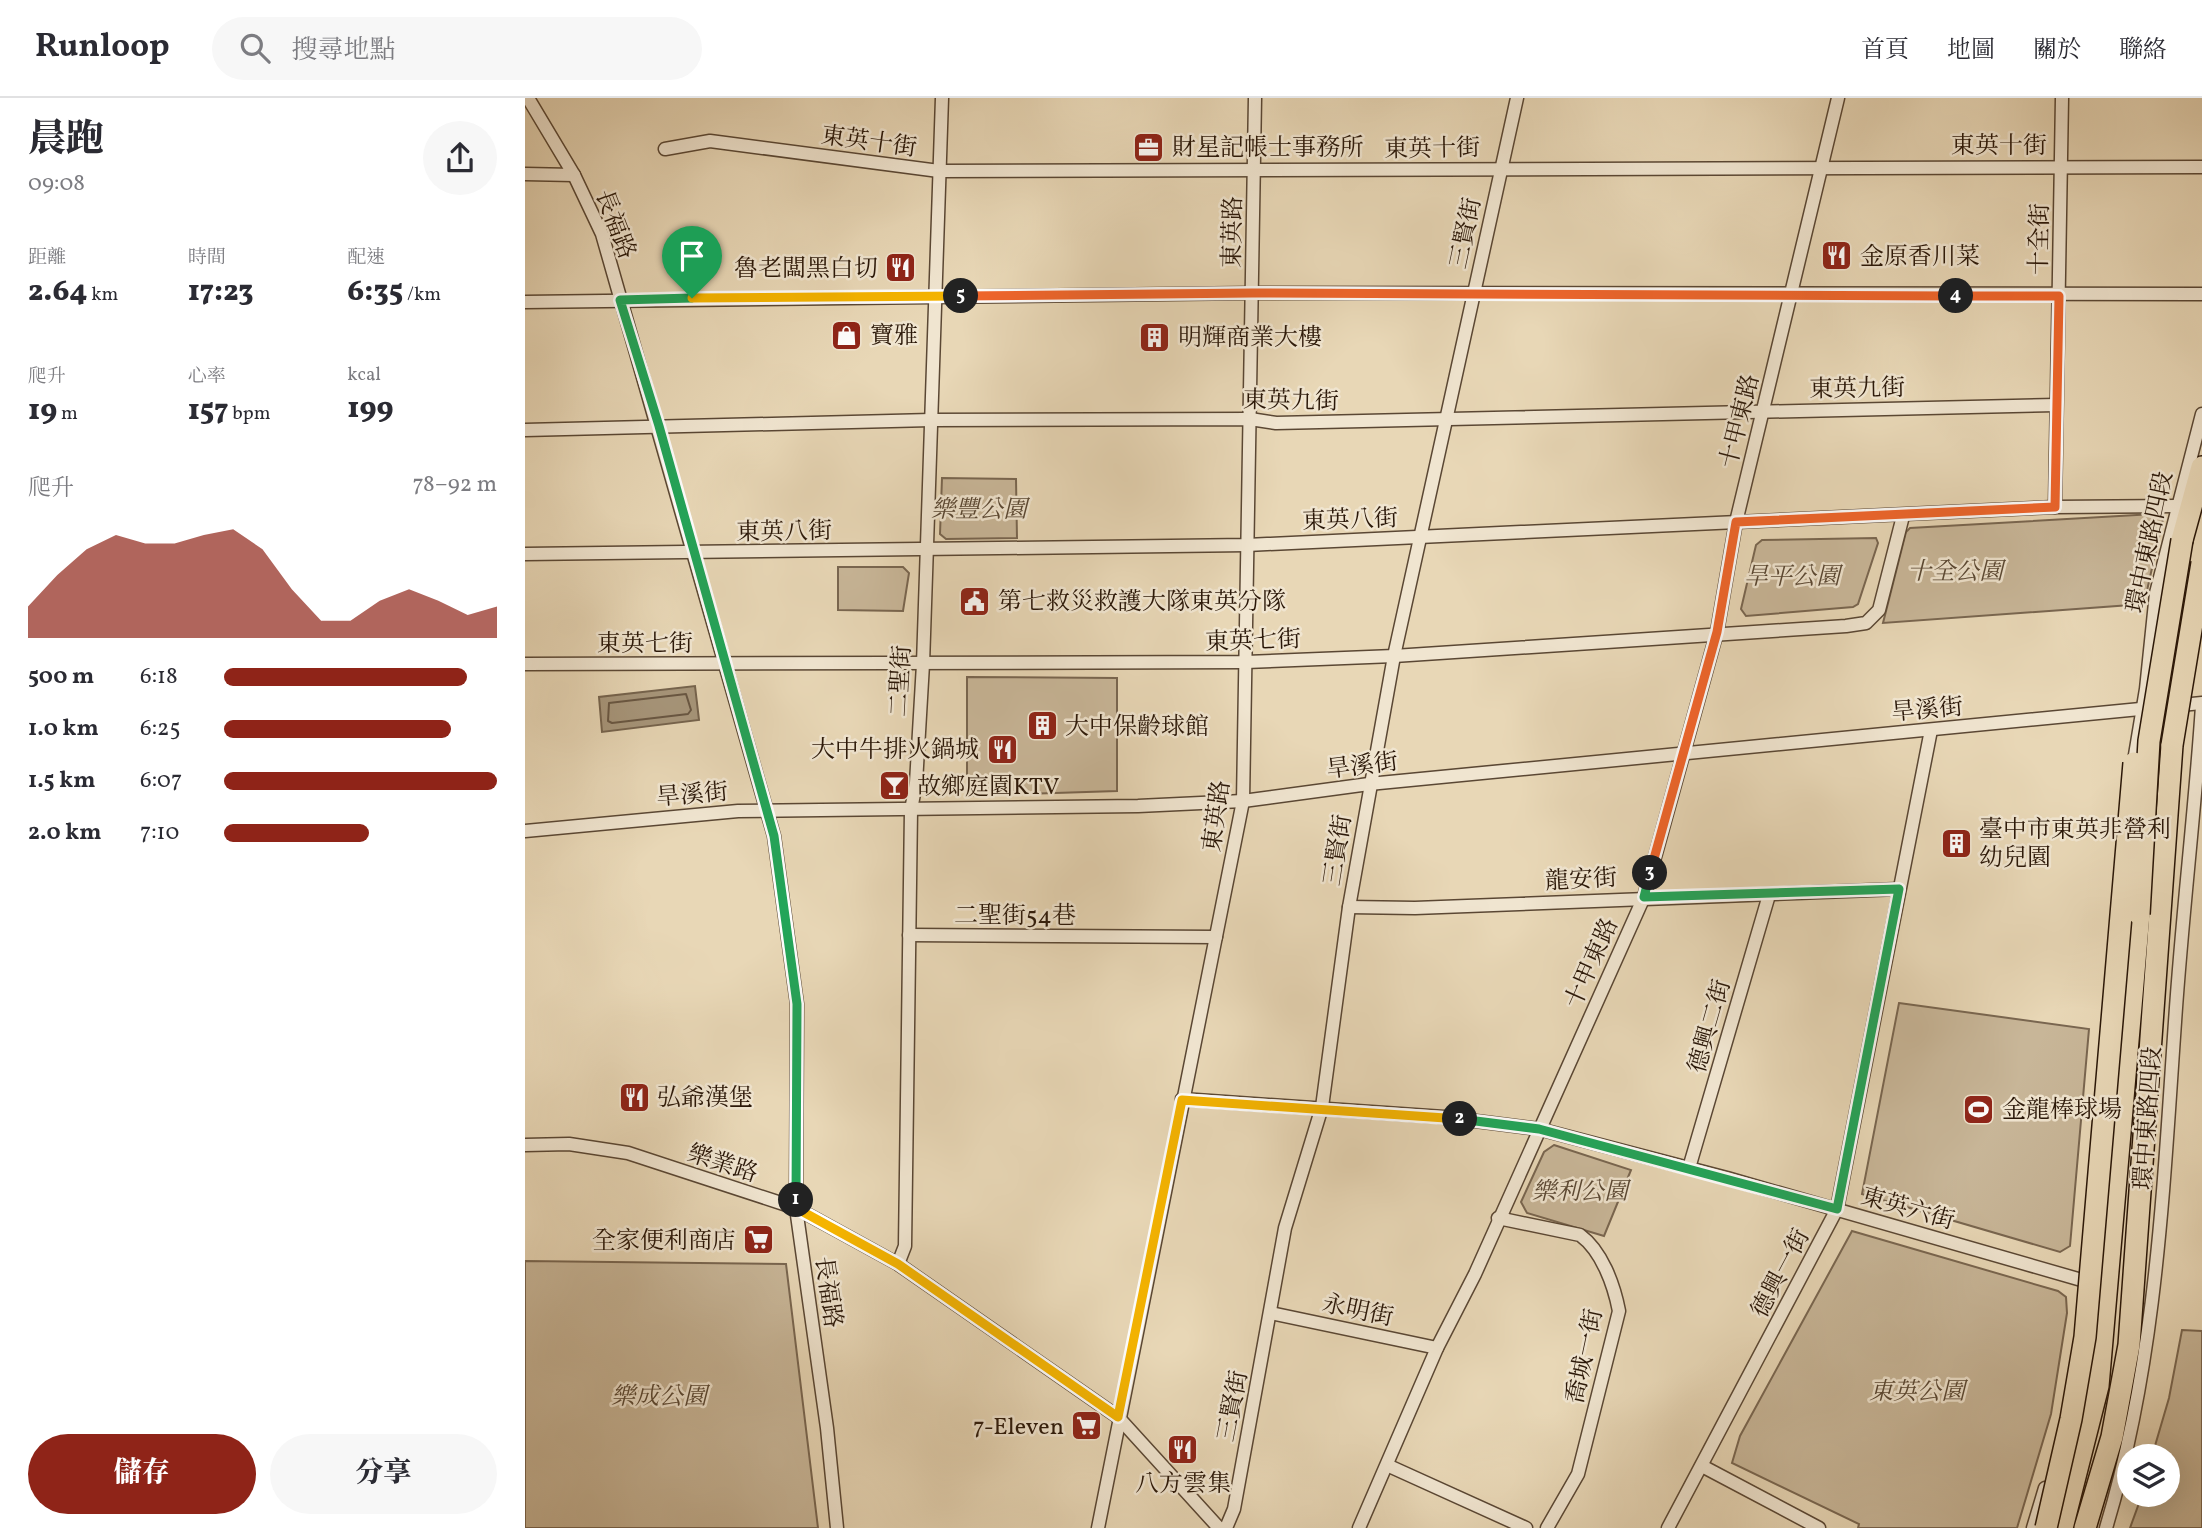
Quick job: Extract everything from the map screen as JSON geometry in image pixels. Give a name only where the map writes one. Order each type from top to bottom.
[{"type":"highway","points":[[2062,1528],[2098,1386],[2123,1122],[2149,741],[2171,596],[2202,467]]},
{"type":"highway","points":[[2085,1528],[2112,1437],[2129,1345],[2172,745],[2202,563]]},
{"type":"highway","points":[[2045,1528],[2071,1419],[2085,1337],[2134,763]]},
{"type":"street","name":"長福路","points":[[528,98],[574,175],[602,234],[774,836],[797,1004],[796,1208],[827,1428],[837,1528]]},
{"type":"street","name":"二聖街","points":[[898,1264],[905,1246],[911,810],[916,783],[923,664],[941,98]]},
{"type":"street","name":"東英路","points":[[1098,1528],[1118,1417],[1243,802],[1255,98]]},
{"type":"street","name":"三賢街","points":[[1226,1528],[1234,1509],[1285,1228],[1322,1107],[1369,784],[1394,656],[1517,98]]},
{"type":"street","name":"十甲東路","points":[[1359,1528],[1389,1466],[1437,1348],[1475,1274],[1644,897],[1717,632],[1736,522],[1838,98]]},
{"type":"street","name":"十全街","points":[[2055,507],[2062,98]]},
{"type":"street","name":"東英十街","points":[[665,149],[710,141],[939,171],[2202,167]]},
{"type":"street","points":[[525,174],[574,175]]},
{"type":"street","points":[[525,302],[1252,293],[2059,296],[2202,294]]},
{"type":"street","name":"東英九街","points":[[525,430],[931,420],[1250,419],[1276,424],[2056,405]]},
{"type":"street","name":"環中東路四段","points":[[2033,1528],[2052,1468],[2085,1281],[2121,805],[2134,763],[2143,711],[2156,593],[2176,506],[2202,414]]},
{"type":"street","name":"東英八街","points":[[525,554],[1247,545],[2055,507],[2176,506]]},
{"type":"street","name":"東英七街","points":[[525,664],[1246,662],[1394,656],[1866,623],[1879,610],[1903,516]]},
{"type":"street","name":"環中東路四段","points":[[2106,1528],[2139,1397],[2156,1288],[2182,919],[2195,815],[2202,704]]},
{"type":"street","name":"旱溪街","points":[[525,831],[738,810],[911,810],[1243,802],[1369,784],[2202,704]]},
{"type":"street","name":"德興一街","points":[[1668,1528],[1837,1209],[1931,730]]},
{"type":"street","name":"龍安街","points":[[1349,907],[1415,908],[1899,889]]},
{"type":"street","name":"德興二街","points":[[1689,1168],[1769,895]]},
{"type":"street","name":"二聖街54巷","points":[[909,935],[1216,937]]},
{"type":"street","name":"東英六街","points":[[1182,1100],[1322,1107],[1444,1117],[1539,1129],[1837,1209],[2085,1281]]},
{"type":"street","name":"樂業路","points":[[525,1145],[569,1144],[628,1153],[796,1208],[898,1264],[1118,1417],[1219,1528]]},
{"type":"street","name":"喬城一街","points":[[1498,1218],[1580,1236],[1587,1240],[1601,1259],[1619,1311],[1578,1474],[1547,1527]]},
{"type":"street","name":"永明街","points":[[1271,1313],[1437,1348]]},
{"type":"street","points":[[1389,1466],[1526,1528]]},
{"type":"street","points":[[1702,1466],[1819,1528]]},
{"type":"green space","name":"樂豐公園","points":[[942,478],[1016,479],[1017,538],[946,539],[940,534]]},
{"type":"green space","name":"十全公園","points":[[2154,514],[2163,519],[2144,604],[1883,623],[1906,532],[1910,528]]},
{"type":"green space","name":"旱平公園","points":[[1876,538],[1878,543],[1858,604],[1853,607],[1746,616],[1741,609],[1756,545],[1762,540]]},
{"type":"green space","points":[[838,567],[903,567],[909,573],[903,611],[838,610]]},
{"type":"green space","name":"大中保齡球館","points":[[967,677],[1117,678],[1117,791],[967,796]]},
{"type":"green space","name":"金龍棒球場","points":[[1899,1003],[2089,1029],[2070,1246],[2060,1252],[1862,1194]]},
{"type":"green space","name":"樂利公園","points":[[1554,1145],[1631,1170],[1604,1236],[1527,1213],[1521,1202],[1544,1152]]},
{"type":"green space","name":"東英公園","points":[[1852,1231],[2058,1291],[2066,1297],[2067,1313],[2051,1414],[2017,1528],[1858,1528],[1859,1524],[1732,1463],[1740,1436]]},
{"type":"green space","name":"樂成公園","points":[[525,1261],[786,1264],[818,1528],[525,1528]]},
{"type":"green space","points":[[2182,1330],[2202,1331],[2202,1528],[2130,1528],[2138,1507],[2180,1507],[2180,1444],[2156,1444],[2169,1398]]},
{"type":"water","points":[[695,686],[699,720],[602,732],[599,697]]},
{"type":"place","name":"財星記帳士事務所","points":[[1149,147]]},
{"type":"place","name":"金原香川菜","points":[[1837,256]]},
{"type":"place","name":"魯老闆黑白切","points":[[901,268]]},
{"type":"place","name":"寶雅","points":[[847,335]]},
{"type":"place","name":"明輝商業大樓","points":[[1155,337]]},
{"type":"place","name":"第七救災救護大隊東英分隊","points":[[975,601]]},
{"type":"place","name":"大中保齡球館","points":[[1042,726]]},
{"type":"place","name":"大中牛排火鍋城","points":[[1002,749]]},
{"type":"place","name":"故鄉庭園KTV","points":[[894,786]]},
{"type":"place","name":"臺中市東英非營利 幼兒園","points":[[1956,843]]},
{"type":"place","name":"弘爺漢堡","points":[[634,1097]]},
{"type":"place","name":"金龍棒球場","points":[[1979,1109]]},
{"type":"place","name":"全家便利商店","points":[[759,1240]]},
{"type":"place","name":"7-Eleven","points":[[1087,1426]]},
{"type":"place","name":"八方雲集","points":[[1183,1449]]},
{"type":"route","points":[[1252,293],[2059,296],[2055,507],[1736,522],[1717,632],[1644,897],[1899,889],[1837,1209],[1539,1129],[1444,1117],[1322,1107],[1182,1100],[1118,1417],[898,1264],[796,1208],[797,1004],[774,836],[659,426],[620,300],[692,298],[1252,293]]}]
